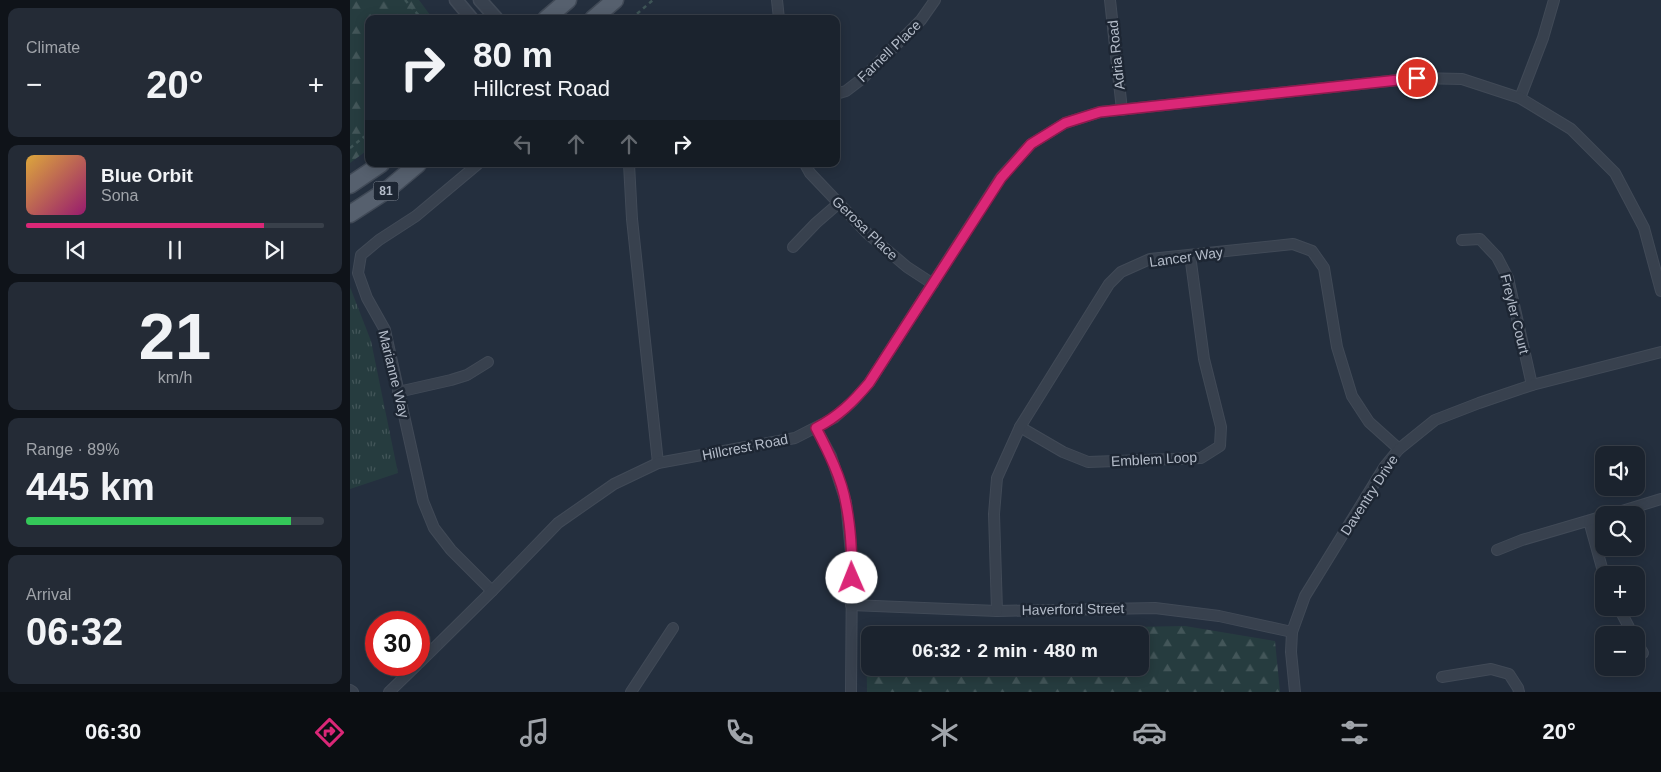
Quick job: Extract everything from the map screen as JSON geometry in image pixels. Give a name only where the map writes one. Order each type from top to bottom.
[{"type":"main road","points":[[551,15],[568,0]]},
{"type":"main road","points":[[597,15],[615,0]]},
{"type":"main road","name":"81","points":[[350,185],[377,167]]},
{"type":"main road","name":"81","points":[[350,214],[387,190],[414,167]]},
{"type":"street","points":[[456,0],[469,15]]},
{"type":"street","points":[[480,0],[493,15]]},
{"type":"street","points":[[777,0],[779,15]]},
{"type":"street","name":"Farnell Place","points":[[840,92],[863,78],[921,20],[935,0]]},
{"type":"street","name":"Adria Road","points":[[1110,0],[1122,110]]},
{"type":"street","points":[[1520,98],[1543,38],[1554,0]]},
{"type":"street","name":"Hillcrest Road","points":[[430,652],[558,523],[614,484],[658,463],[795,438],[834,418],[869,383],[1001,178],[1031,144],[1065,123],[1100,112],[1417,78],[1462,79],[1520,98],[1572,129],[1615,173],[1644,228],[1661,291]]},
{"type":"street","name":"Marianne Way","points":[[474,167],[416,216],[378,240],[361,255],[358,273],[367,298],[385,330],[423,501],[434,528],[451,550],[492,591]]},
{"type":"street","points":[[629,167],[632,218],[658,463]]},
{"type":"street","name":"Gerosa Place","points":[[806,167],[868,234],[907,267],[932,284]]},
{"type":"street","points":[[793,247],[839,203]]},
{"type":"street","name":"Freyler Court","points":[[1462,240],[1480,239],[1497,257],[1508,278],[1532,385]]},
{"type":"street","name":"Lancer Way","points":[[997,611],[994,514],[997,478],[1020,427],[1109,284],[1121,272],[1150,259],[1293,244],[1312,251],[1324,268],[1336,347],[1352,396],[1369,422],[1399,449]]},
{"type":"street","name":"Emblem Loop","points":[[1020,427],[1063,452],[1088,462],[1201,458],[1220,446],[1221,427],[1204,359],[1190,255]]},
{"type":"street","name":"Daventry Drive","points":[[1295,692],[1291,652],[1292,632],[1305,596],[1385,466],[1399,449],[1435,420],[1479,403],[1532,385],[1661,352]]},
{"type":"street","points":[[398,392],[451,380],[467,374],[488,362]]},
{"type":"street","points":[[816,428],[831,456],[846,502],[852,564],[851,692]]},
{"type":"street","points":[[1638,506],[1661,499]]},
{"type":"street","points":[[1497,550],[1522,540],[1595,519]]},
{"type":"street","points":[[1588,521],[1601,566]]},
{"type":"street","name":"Haverford Street","points":[[851,605],[997,611],[1155,608],[1219,616],[1292,632]]},
{"type":"street","points":[[631,692],[673,628]]},
{"type":"street","points":[[1442,677],[1491,669],[1509,674],[1519,692]]},
{"type":"street","name":"Hillcrest Road","points":[[390,692],[406,676]]},
{"type":"path","points":[[405,0],[418,15]]},
{"type":"path","points":[[636,15],[653,0]]},
{"type":"path","points":[[350,148],[365,136]]},
{"type":"green space","points":[[350,0],[419,0],[430,15],[365,15],[365,152],[350,163]]},
{"type":"green space","points":[[350,287],[371,341],[398,473],[350,489]]},
{"type":"green space","points":[[1185,626],[1275,641],[1280,692],[867,692],[867,676],[1149,676],[1149,627]]},
{"type":"route","points":[[852,578],[846,502],[831,456],[816,428],[834,418],[869,383],[1001,178],[1031,144],[1065,123],[1100,112],[1417,78]]}]
